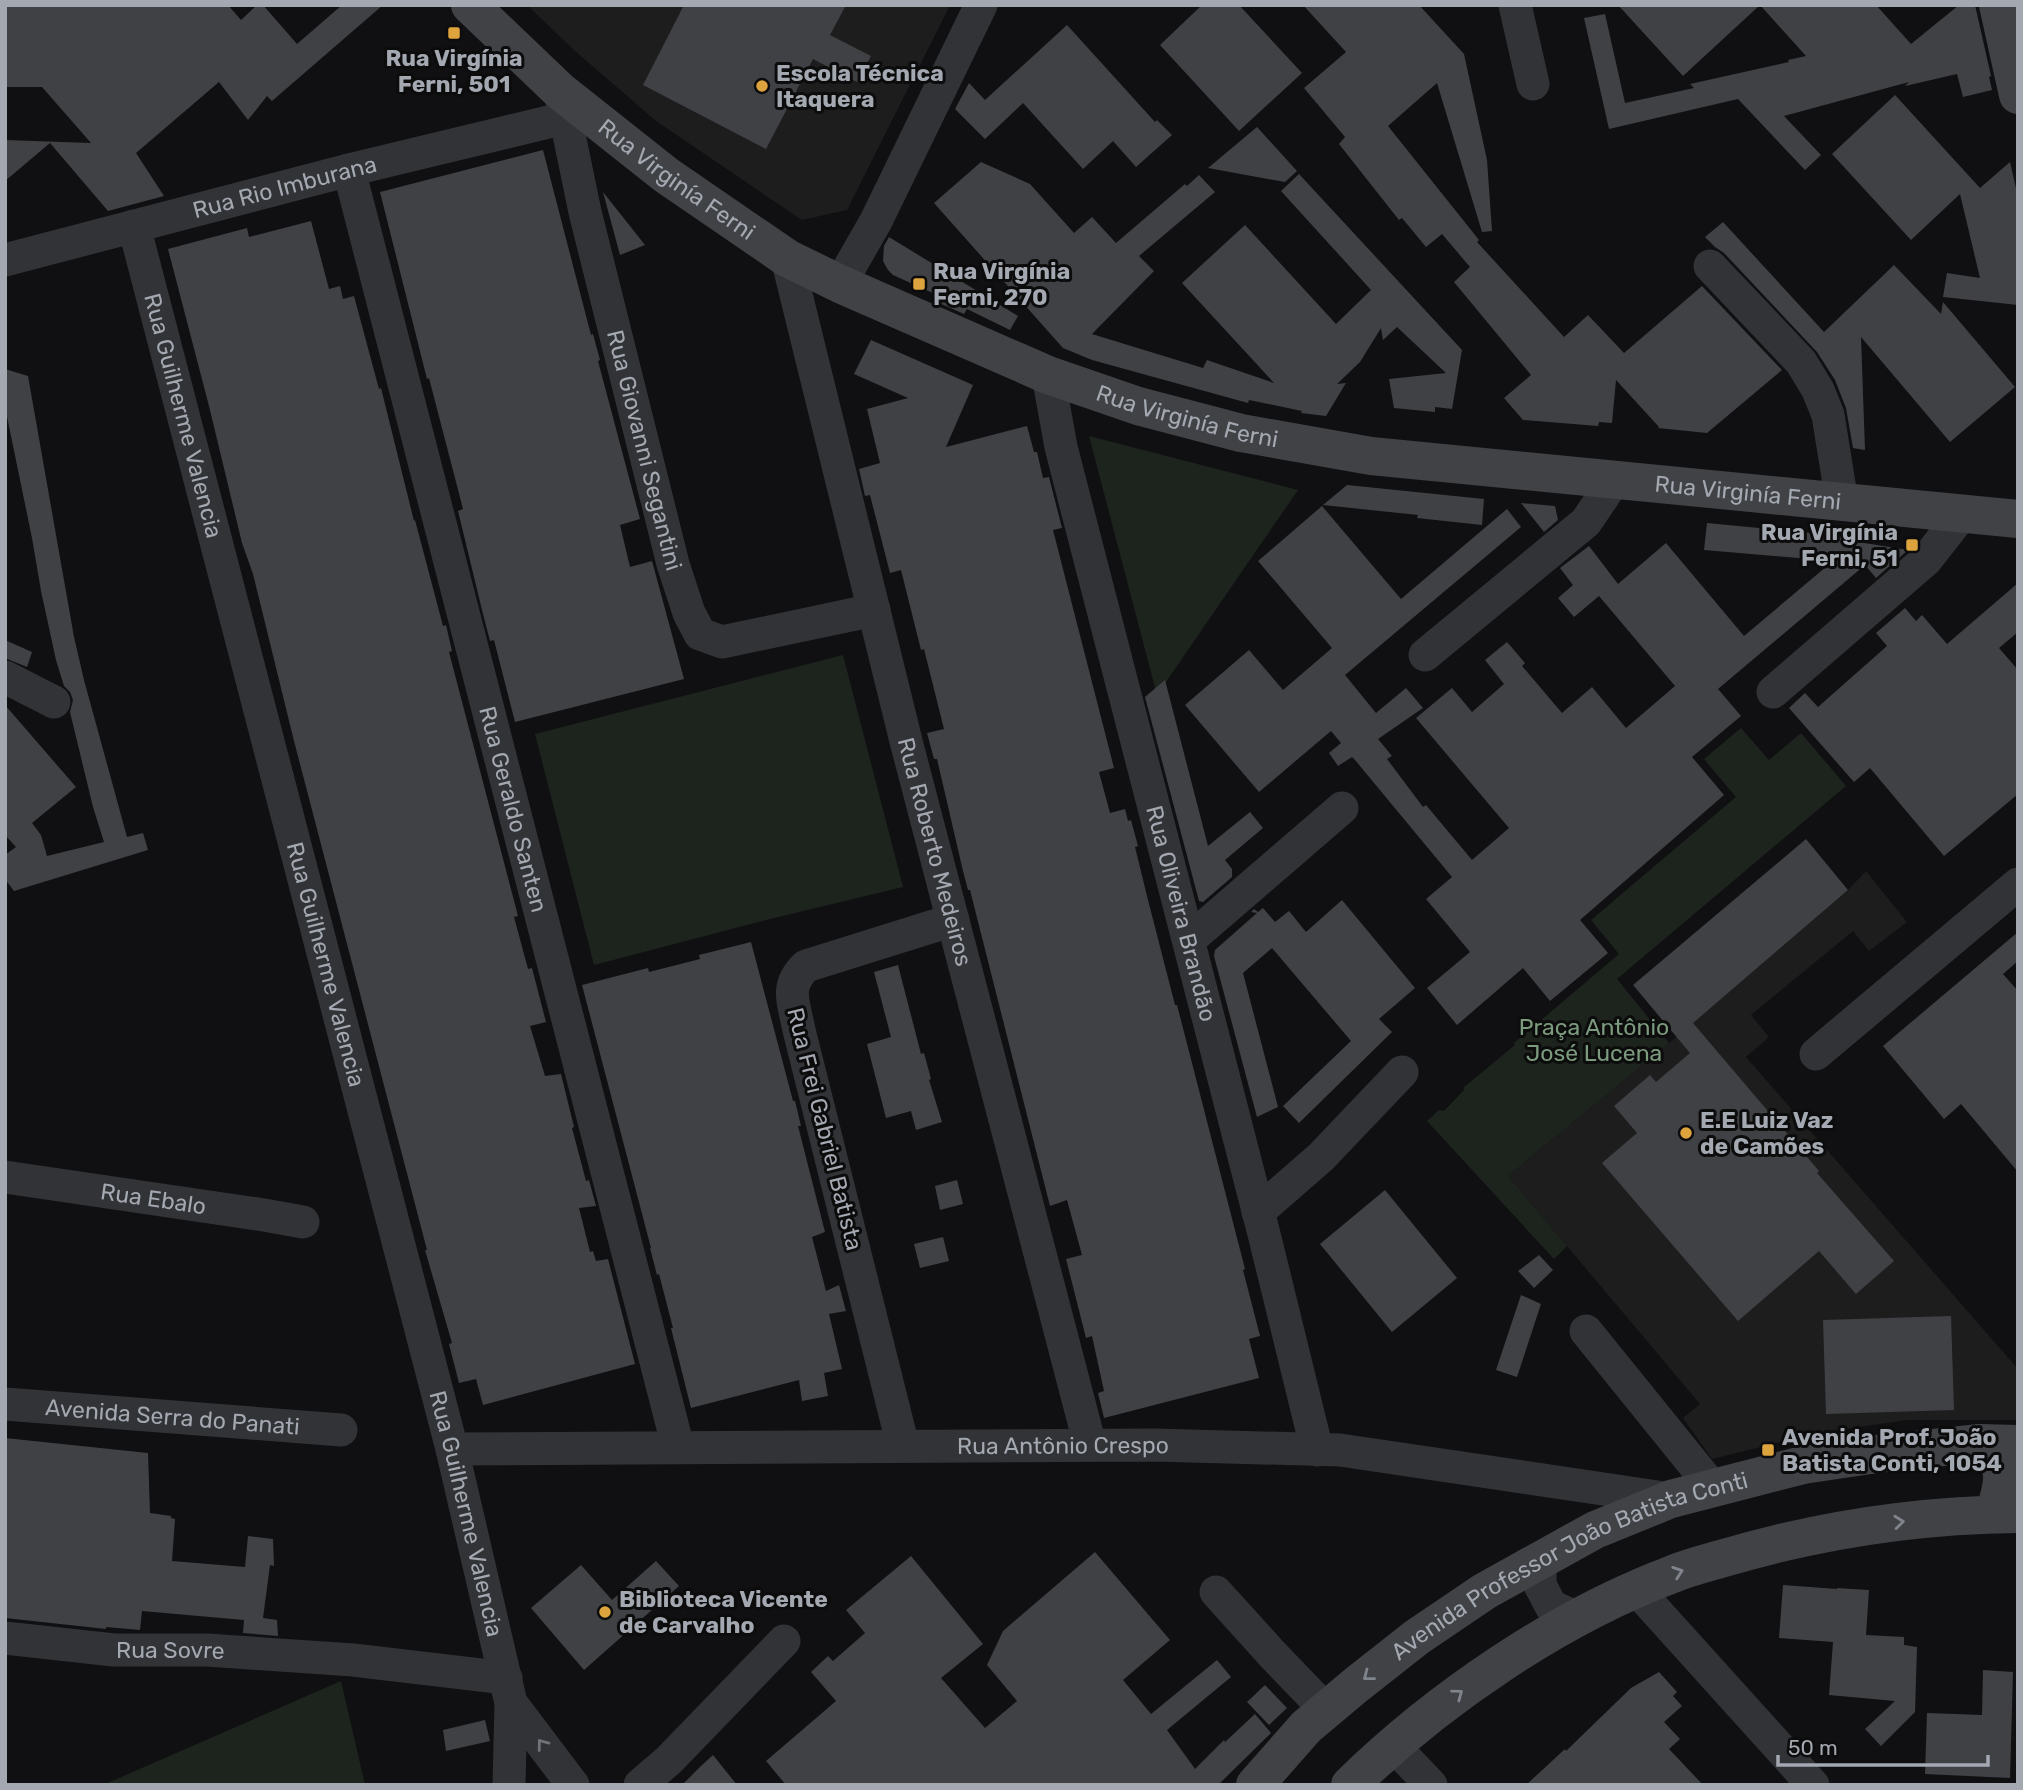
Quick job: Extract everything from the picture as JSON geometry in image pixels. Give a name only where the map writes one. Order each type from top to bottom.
[{"type":"main road","name":"Rua Virginía Ferni","points":[[470,5],[563,105],[787,258],[1048,375],[1138,406],[1241,433],[1371,456],[2018,519]]},
{"type":"main road","points":[[2007,21],[2018,95]]},
{"type":"main road","points":[[1980,1443],[1991,1450],[2000,1461],[2003,1475],[2001,1493],[2006,1514]]},
{"type":"main road","name":"Avenida Professor João Batista Conti","points":[[1255,1785],[1306,1727],[1417,1637],[1485,1591],[1595,1530],[1671,1499],[1802,1465],[1980,1443],[2018,1444]]},
{"type":"main road","name":"Avenida Professor João Batista Conti","points":[[1350,1785],[1421,1721],[1483,1676],[1561,1627],[1674,1573],[1764,1546],[1864,1525],[2006,1514]]},
{"type":"street","points":[[1515,5],[1533,84]]},
{"type":"street","points":[[840,284],[876,221],[986,7]]},
{"type":"street","name":"Rua Rio Imburana","points":[[5,260],[349,170],[563,105]]},
{"type":"street","name":"Rua Giovanni Segantini","points":[[563,105],[585,212],[673,564],[689,614],[701,634],[722,642],[874,610]]},
{"type":"street","name":"Rua Geraldo Santen","points":[[349,170],[678,1447]]},
{"type":"street","name":"Rua Guilherme Valencia","points":[[134,226],[452,1449],[509,1690],[509,1785]]},
{"type":"street","name":"Rua Roberto Medeiros","points":[[787,258],[906,745],[1090,1445]]},
{"type":"street","points":[[1710,267],[1801,362],[1818,390],[1828,415],[1842,502]]},
{"type":"street","name":"Rua Oliveira Brandão","points":[[1048,375],[1061,447],[1189,940],[1317,1450]]},
{"type":"street","points":[[1425,655],[1586,522],[1615,479]]},
{"type":"street","points":[[1773,692],[1926,560],[1962,514]]},
{"type":"street","points":[[5,677],[54,702]]},
{"type":"street","points":[[1189,940],[1342,808]]},
{"type":"street","points":[[1816,1054],[2018,884]]},
{"type":"street","name":"Rua Frei Gabriel Batista","points":[[903,1446],[791,990],[795,976],[806,966],[953,920]]},
{"type":"street","points":[[1258,1212],[1321,1157],[1402,1072]]},
{"type":"street","name":"Rua Ebalo","points":[[5,1177],[303,1222]]},
{"type":"street","points":[[1586,1331],[1713,1488]]},
{"type":"street","name":"Avenida Serra do Panati","points":[[5,1404],[341,1430]]},
{"type":"street","name":"Rua Antônio Crespo","points":[[452,1449],[1090,1445],[1340,1450],[1671,1499]]},
{"type":"street","points":[[1540,1562],[1540,1585],[1551,1606],[1578,1619]]},
{"type":"street","points":[[1637,1590],[1813,1785]]},
{"type":"street","points":[[1216,1592],[1326,1710]]},
{"type":"street","name":"Rua Sovre","points":[[5,1638],[114,1650],[207,1650],[338,1659],[509,1690]]},
{"type":"street","points":[[640,1785],[669,1760],[784,1641]]},
{"type":"street","name":"Rua Guilherme Valencia","points":[[509,1690],[573,1785]]},
{"type":"street","points":[[1393,1745],[1431,1785]]},
{"type":"shaded area","name":"Escola Técnica Itaquera","points":[[527,5],[950,5],[847,210],[802,220],[656,121],[575,51]]},
{"type":"shaded area","name":"E.E Luiz Vaz de Camões","points":[[1866,871],[1907,922],[1869,951],[1853,931],[1751,1015],[1769,1037],[1746,1057],[2018,1369],[2018,1420],[1907,1420],[1817,1433],[1712,1459],[1683,1418],[1700,1404],[1508,1176],[1676,1037],[1848,890]]},
{"type":"green space","points":[[1089,436],[1298,490],[1157,695]]},
{"type":"green space","points":[[843,655],[903,887],[594,965],[535,734]]},
{"type":"green space","name":"Praça Antônio José Lucena","points":[[1741,728],[1769,760],[1801,733],[1846,786],[1617,979],[1669,1043],[1508,1176],[1567,1246],[1554,1259],[1427,1121],[1439,1110],[1444,1111],[1465,1089],[1463,1088],[1619,954],[1591,920],[1736,797],[1704,759]]},
{"type":"green space","points":[[341,1681],[365,1785],[103,1785]]},
{"type":"building","points":[[5,5],[228,5],[241,20],[257,5],[263,5],[297,44],[342,5],[383,5],[272,101],[267,96],[248,120],[219,82],[136,153],[164,196],[108,211],[50,143],[5,181],[5,140],[91,143],[42,87],[5,87]]},
{"type":"building","points":[[684,5],[846,5],[830,35],[871,56],[857,82],[813,59],[766,149],[643,85]]},
{"type":"building","points":[[1202,5],[1239,5],[1302,73],[1239,131],[1160,45]]},
{"type":"building","points":[[1303,5],[1419,5],[1464,54],[1487,160],[1492,231],[1482,232],[1437,83],[1388,126],[1479,240],[1477,242],[1564,337],[1588,315],[1624,353],[1702,286],[1782,370],[1707,433],[1658,428],[1616,380],[1612,423],[1599,422],[1598,426],[1523,420],[1504,398],[1531,375],[1454,282],[1470,267],[1442,234],[1426,247],[1402,218],[1399,220],[1339,144],[1345,137],[1304,88],[1346,52]]},
{"type":"building","points":[[1618,5],[1760,5],[1683,76]]},
{"type":"building","points":[[1760,5],[1876,5],[1911,44],[1959,5],[1975,5],[1992,90],[1963,97],[1957,74],[1905,86],[1909,82],[1784,116],[1821,155],[1805,170],[1738,99],[1609,129],[1584,18],[1605,14],[1625,103],[1694,88],[1690,84],[1806,56]]},
{"type":"building","points":[[1067,25],[1155,122],[1157,120],[1172,135],[1136,167],[1113,141],[1083,169],[1023,103],[985,139],[955,109],[969,83],[985,100]]},
{"type":"building","points":[[1895,95],[1980,188],[2010,162],[2018,197],[2018,305],[1943,297],[1947,273],[1980,278],[1960,194],[1911,240],[1832,154]]},
{"type":"building","points":[[1257,127],[1297,171],[1285,182],[1208,168]]},
{"type":"building","points":[[543,150],[640,519],[620,525],[630,567],[652,561],[684,679],[515,722],[494,640],[490,641],[483,614],[458,511],[463,509],[380,192]]},
{"type":"building","points":[[981,162],[1030,184],[1074,233],[1092,217],[1116,243],[1199,175],[1215,192],[1139,256],[1154,271],[1092,334],[1203,368],[1207,360],[1274,383],[1182,283],[1245,225],[1336,324],[1371,290],[1281,191],[1299,174],[1462,350],[1452,409],[1435,407],[1435,412],[1394,408],[1389,379],[1446,373],[1397,327],[1383,340],[1381,328],[1360,362],[1337,384],[1346,383],[1326,416],[1301,413],[1302,411],[1249,400],[1248,403],[1092,360],[1063,348],[934,203]]},
{"type":"building","points":[[603,192],[645,245],[620,255]]},
{"type":"building","points":[[311,221],[329,289],[340,286],[343,299],[354,296],[379,389],[381,388],[414,521],[443,626],[446,625],[452,651],[449,652],[518,916],[514,917],[528,969],[532,968],[546,1022],[530,1026],[545,1076],[561,1074],[586,1181],[589,1180],[596,1206],[579,1208],[590,1252],[593,1251],[596,1261],[608,1259],[635,1364],[483,1405],[476,1379],[459,1383],[449,1344],[452,1343],[425,1250],[168,249],[247,228],[249,237]]},
{"type":"building","points":[[1723,222],[1824,332],[1894,265],[1941,314],[1943,302],[2015,387],[1950,442],[1861,337],[1865,450],[1853,448],[1846,408],[1835,380],[1817,352],[1724,253],[1705,237]]},
{"type":"building","points":[[889,237],[1018,316],[1010,330],[967,309],[964,314],[932,300],[935,294],[893,275],[883,261],[884,246]]},
{"type":"building","points":[[871,340],[973,385],[946,447],[1027,426],[1043,478],[1049,477],[1062,528],[1053,530],[1114,768],[1099,772],[1110,813],[1125,809],[1138,846],[1135,847],[1148,900],[1245,1269],[1243,1270],[1260,1336],[1249,1339],[1259,1378],[1104,1418],[1098,1393],[1104,1391],[1092,1336],[1086,1338],[1066,1259],[1082,1255],[1067,1200],[1050,1206],[963,871],[937,759],[934,759],[927,733],[944,729],[924,649],[921,650],[901,570],[890,573],[870,495],[865,496],[859,469],[880,463],[867,409],[908,398],[854,374]]},
{"type":"building","points":[[5,369],[28,376],[84,680],[127,837],[143,833],[148,850],[14,891],[5,879],[5,855],[16,847],[5,835],[5,705],[76,787],[32,823],[41,835],[47,856],[104,842],[70,712],[73,700],[64,686],[56,660],[41,591],[5,407]]},
{"type":"building","points":[[1347,485],[1484,499],[1482,525],[1323,505]]},
{"type":"building","points":[[1521,503],[1555,506],[1558,520],[1544,532]]},
{"type":"building","points":[[1322,506],[1401,599],[1507,509],[1521,527],[1345,675],[1376,713],[1406,688],[1423,708],[1378,739],[1392,756],[1387,759],[1423,807],[1426,805],[1472,860],[1509,828],[1416,718],[1452,688],[1472,712],[1504,684],[1485,660],[1507,642],[1525,663],[1522,666],[1562,713],[1592,687],[1626,728],[1675,686],[1599,596],[1574,617],[1558,598],[1573,585],[1560,568],[1589,546],[1618,584],[1666,543],[1744,636],[1833,561],[1704,550],[1707,523],[1854,537],[1852,541],[1908,550],[1876,578],[1865,565],[1718,689],[1741,716],[1692,757],[1724,795],[1580,920],[1608,953],[1550,1001],[1523,968],[1457,1025],[1427,988],[1470,952],[1426,899],[1452,877],[1352,757],[1338,766],[1329,753],[1341,743],[1331,731],[1259,792],[1185,705],[1249,650],[1283,690],[1332,648],[1258,561]]},
{"type":"building","points":[[2018,583],[2018,632],[1999,648],[2018,670],[2018,794],[1944,856],[1870,768],[1854,782],[1789,708],[1805,693],[1818,707],[1887,646],[1876,633],[1905,608],[1916,621],[1922,615],[1947,644]]},
{"type":"building","points":[[5,640],[32,652],[27,667],[5,658]]},
{"type":"building","points":[[1165,680],[1208,846],[1250,812],[1263,828],[1225,860],[1232,869],[1232,877],[1203,902],[1199,901],[1145,697]]},
{"type":"building","points":[[1806,839],[1848,890],[1693,1023],[1894,1261],[1856,1294],[1819,1251],[1738,1321],[1602,1163],[1637,1133],[1614,1106],[1650,1075],[1656,1082],[1690,1053],[1633,985]]},
{"type":"building","points":[[1342,900],[1415,988],[1379,1019],[1392,1032],[1299,1123],[1283,1106],[1351,1041],[1272,948],[1243,973],[1278,1107],[1257,1117],[1214,956],[1215,950],[1257,913],[1251,912],[1254,909],[1258,912],[1263,908],[1275,922],[1289,911],[1306,932]]},
{"type":"building","points":[[2018,932],[2018,961],[2003,974],[2018,991],[2018,1172],[1961,1104],[1944,1119],[1883,1046]]},
{"type":"building","points":[[751,942],[795,1101],[801,1126],[798,1126],[825,1232],[812,1237],[826,1291],[839,1285],[846,1311],[829,1314],[842,1369],[824,1373],[828,1396],[802,1401],[799,1380],[691,1408],[673,1328],[582,985],[648,968],[649,972],[700,959],[699,955]]},
{"type":"building","points":[[898,965],[942,1122],[916,1130],[911,1111],[886,1118],[867,1044],[891,1037],[874,972]]},
{"type":"building","points":[[957,1180],[963,1204],[940,1210],[935,1186]]},
{"type":"building","points":[[1385,1190],[1457,1278],[1392,1332],[1320,1244]]},
{"type":"building","points":[[943,1237],[949,1261],[920,1268],[914,1244]]},
{"type":"building","points":[[1539,1255],[1553,1270],[1534,1288],[1518,1271]]},
{"type":"building","points":[[1521,1295],[1541,1304],[1517,1377],[1496,1370]]},
{"type":"building","points":[[1951,1316],[1954,1410],[1826,1414],[1823,1320]]},
{"type":"building","points":[[5,1438],[148,1453],[150,1513],[175,1519],[172,1561],[245,1567],[248,1536],[273,1539],[274,1566],[270,1565],[263,1618],[277,1620],[278,1636],[243,1633],[244,1620],[142,1611],[140,1630],[5,1618]]},
{"type":"building","points":[[1095,1552],[1170,1640],[1123,1680],[1151,1714],[1217,1660],[1231,1677],[1167,1730],[1195,1769],[1255,1714],[1271,1733],[1218,1785],[786,1785],[766,1761],[836,1701],[811,1672],[828,1656],[833,1661],[865,1633],[846,1610],[911,1556],[983,1644],[941,1678],[985,1728],[1017,1701],[987,1665],[1003,1631]]},
{"type":"building","points":[[656,1561],[679,1586],[584,1670],[531,1608],[581,1565],[612,1600]]},
{"type":"building","points":[[1783,1585],[1869,1590],[1866,1635],[1904,1637],[1904,1645],[1917,1647],[1915,1712],[1881,1746],[1865,1729],[1895,1701],[1829,1695],[1833,1642],[1779,1638]]},
{"type":"building","points":[[1983,1670],[2013,1672],[2010,1778],[1925,1774],[1927,1713],[1982,1715]]},
{"type":"building","points":[[1659,1672],[1677,1692],[1673,1696],[1682,1706],[1664,1722],[1680,1739],[1669,1749],[1703,1785],[1526,1785],[1565,1749],[1566,1751],[1631,1688]]},
{"type":"building","points":[[1265,1685],[1287,1708],[1269,1725],[1247,1702]]},
{"type":"building","points":[[485,1720],[490,1741],[446,1751],[443,1730]]},
{"type":"building","points":[[713,1755],[737,1785],[682,1785],[701,1766]]},
{"type":"place","name":"Rua Virgínia Ferni, 501","points":[[454,33]]},
{"type":"place","name":"Escola Técnica Itaquera","points":[[762,86]]},
{"type":"place","name":"Rua Virgínia Ferni, 270","points":[[919,284]]},
{"type":"place","name":"Rua Virgínia Ferni, 51","points":[[1912,545]]},
{"type":"place","name":"E.E Luiz Vaz de Camões","points":[[1686,1133]]},
{"type":"place","name":"Avenida Prof. João Batista Conti, 1054","points":[[1768,1450]]},
{"type":"place","name":"Biblioteca Vicente de Carvalho","points":[[605,1612]]}]
